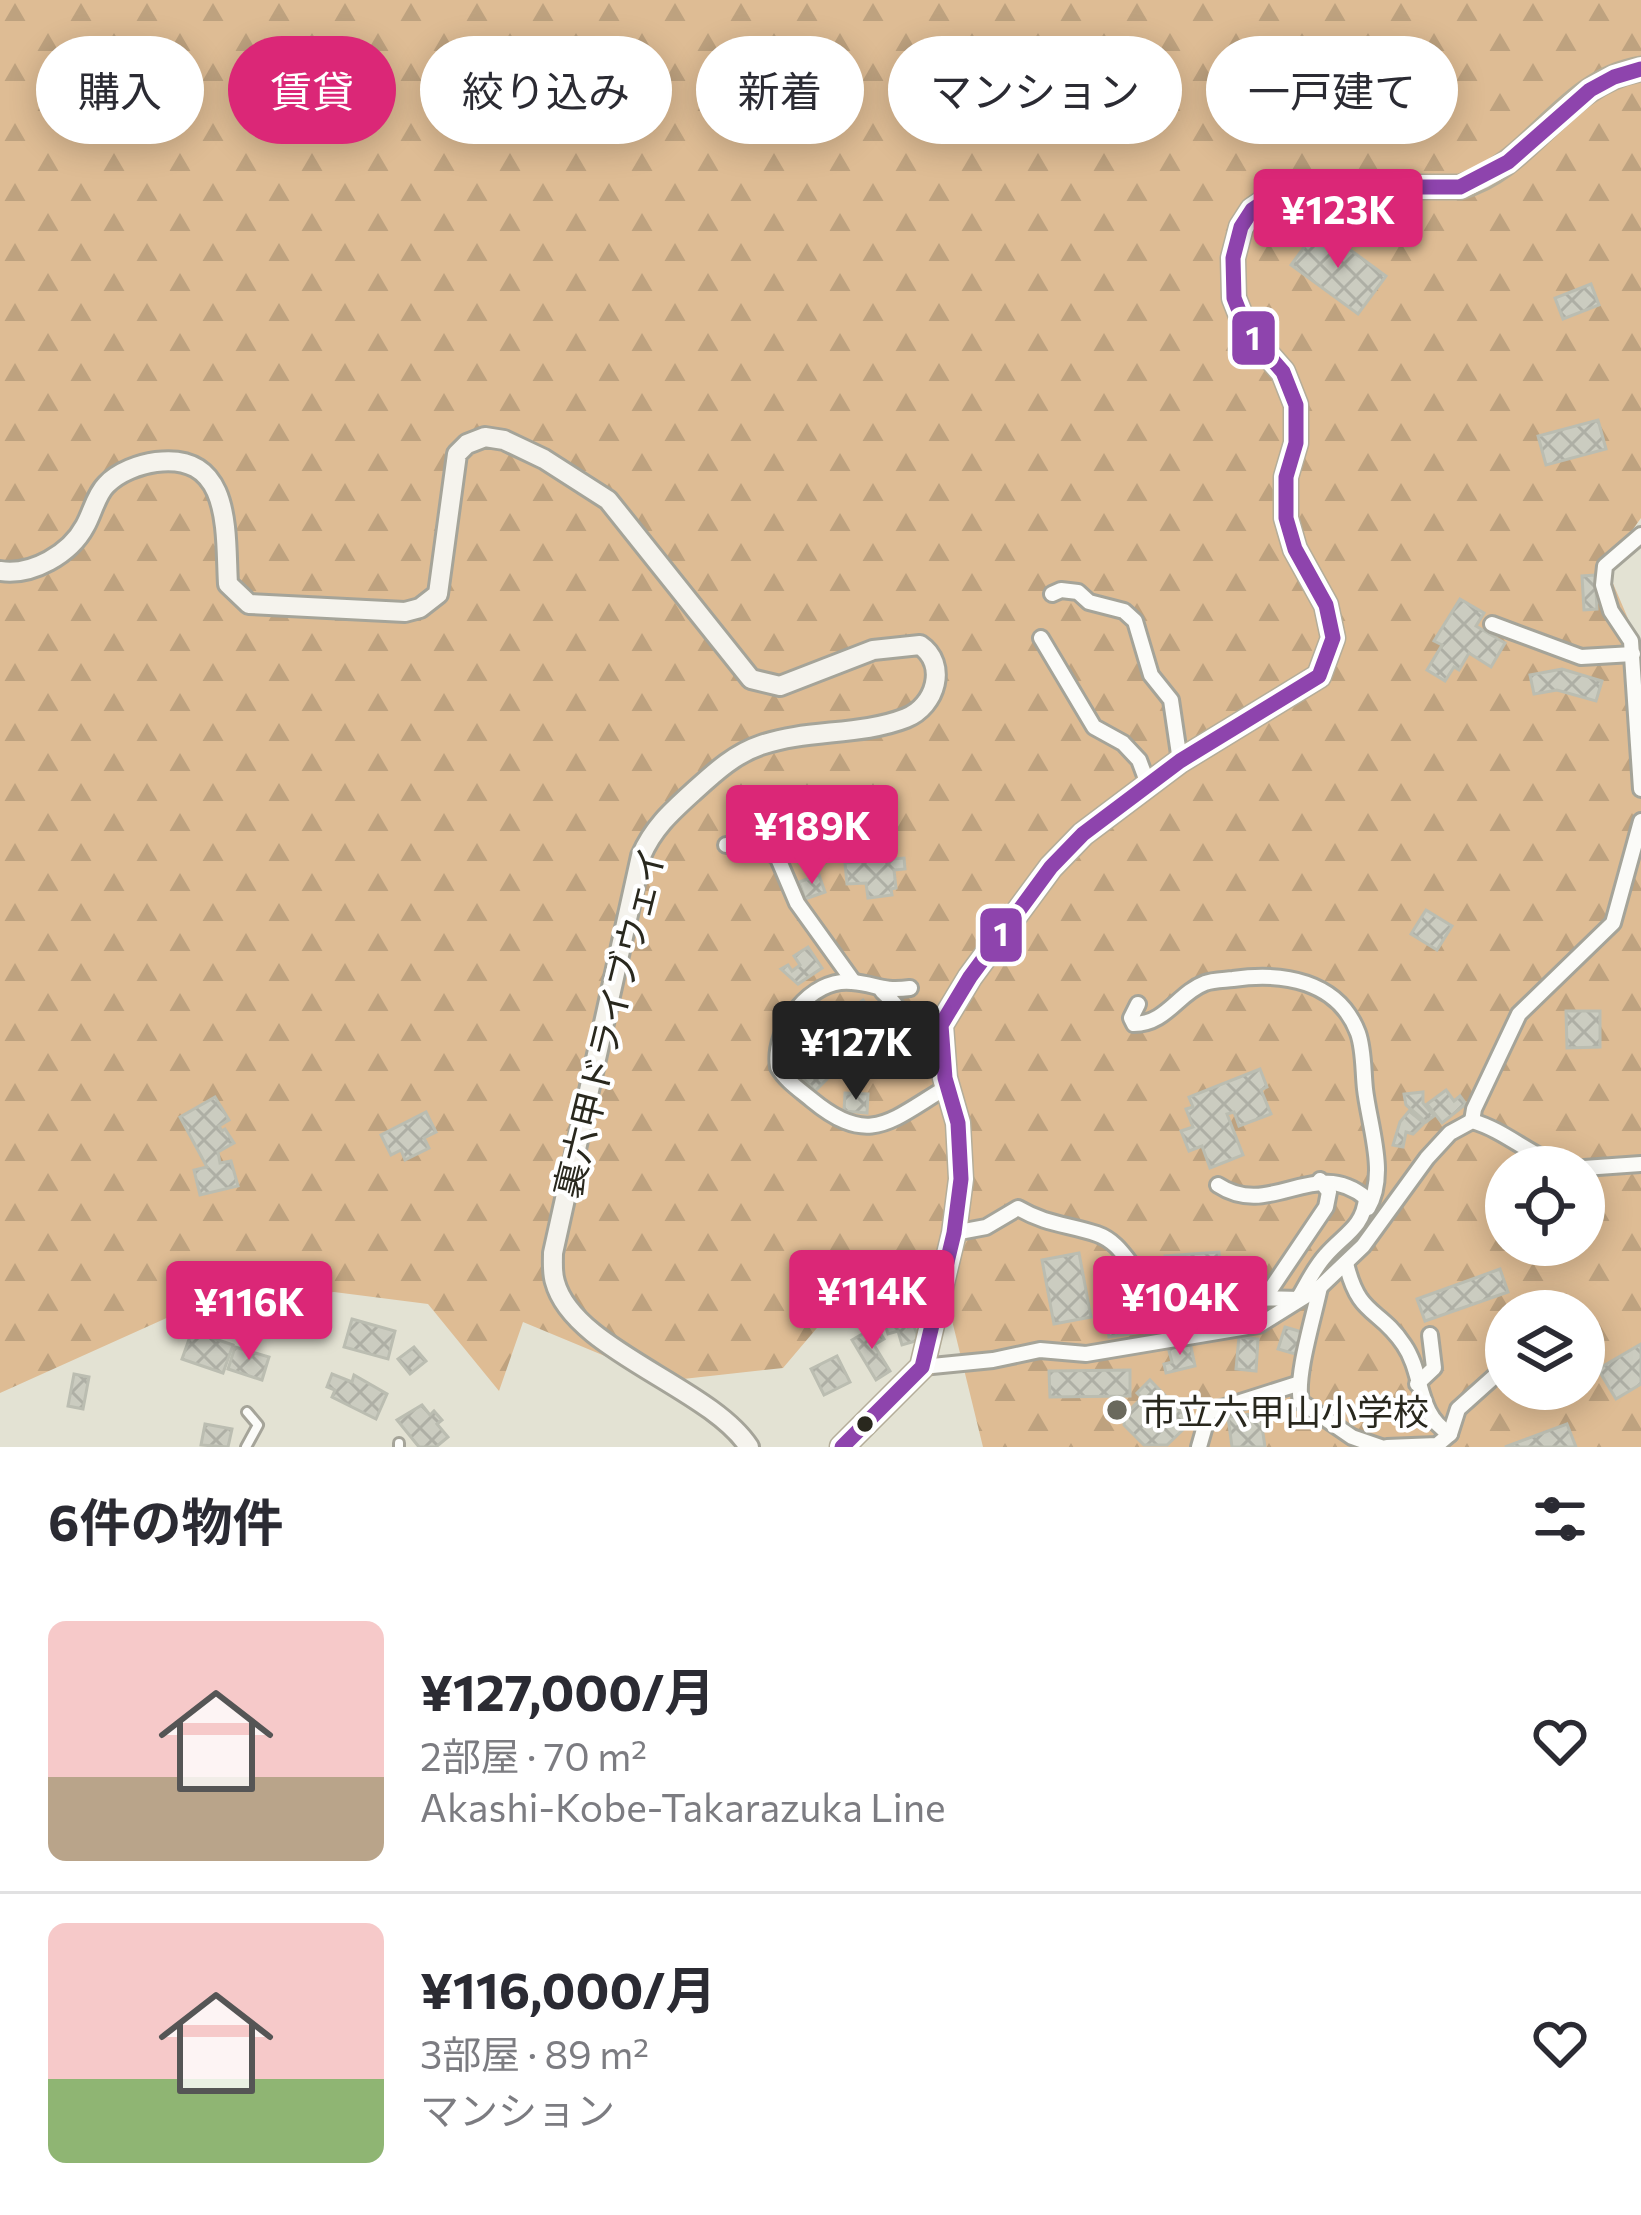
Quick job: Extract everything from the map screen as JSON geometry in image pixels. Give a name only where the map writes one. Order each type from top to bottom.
[{"type":"main road","points":[[842,1447],[922,1367],[954,1233],[961,1179],[958,1123],[947,1087],[941,1025],[970,977],[1051,868],[1083,834],[1180,760],[1319,676],[1333,638],[1326,605],[1295,549],[1286,518],[1286,477],[1296,442],[1296,405],[1283,372],[1247,331],[1234,298],[1232,258],[1241,227],[1252,210],[1276,193],[1302,187],[1460,188],[1481,182],[1506,166],[1591,86],[1641,69]]},
{"type":"street","name":"裏六甲ドライブウェイ","points":[[0,571],[12,573],[36,566],[68,549],[82,532],[105,485],[141,464],[168,460],[191,466],[218,490],[227,517],[228,584],[249,604],[405,612],[420,608],[438,594],[457,454],[466,444],[485,437],[505,440],[544,459],[608,500],[751,679],[780,686],[873,650],[920,645],[928,651],[938,670],[937,681],[921,709],[872,726],[760,745],[724,763],[658,825],[641,856],[553,1253],[554,1281],[581,1322],[720,1418],[748,1447]]},
{"type":"street","points":[[1641,535],[1605,566],[1604,585],[1611,611],[1631,641],[1641,789]]},
{"type":"street","points":[[1052,594],[1078,592],[1089,602],[1124,611],[1136,621],[1150,675],[1171,700],[1180,760]]},
{"type":"street","points":[[1492,624],[1581,657],[1633,654]]},
{"type":"street","points":[[1041,638],[1094,727],[1123,743],[1139,760],[1148,784]]},
{"type":"street","points":[[1472,1121],[1519,1014],[1612,922],[1641,821]]},
{"type":"street","points":[[726,845],[752,845],[777,856],[796,903],[854,982]]},
{"type":"street","points":[[1138,1004],[1131,1018],[1134,1024],[1143,1024],[1163,1015],[1203,983],[1256,976],[1298,979],[1342,1004],[1359,1036],[1376,1160],[1376,1194],[1352,1233],[1328,1251],[1298,1300]]},
{"type":"street","points":[[910,988],[882,991],[854,982],[825,988],[794,1010],[777,1049],[783,1076],[832,1117],[861,1128],[897,1116],[947,1087]]},
{"type":"street","points":[[882,991],[901,1010],[904,1021],[895,1047]]},
{"type":"street","points":[[922,1367],[1040,1350],[1086,1354],[1259,1325],[1320,1287],[1346,1263],[1450,1133],[1472,1121],[1492,1127],[1521,1146]]},
{"type":"street","points":[[1605,1167],[1641,1164]]},
{"type":"street","points":[[1218,1186],[1240,1198],[1266,1197],[1320,1180],[1353,1187],[1366,1198],[1365,1212]]},
{"type":"street","points":[[1266,1296],[1326,1207],[1329,1192],[1320,1180]]},
{"type":"street","points":[[954,1233],[986,1227],[1018,1208],[1045,1224],[1100,1235],[1123,1250],[1148,1283],[1172,1296],[1298,1300]]},
{"type":"street","points":[[1346,1263],[1354,1295],[1405,1345],[1436,1425],[1450,1433]]},
{"type":"street","points":[[1320,1287],[1297,1384],[1301,1402],[1352,1437],[1384,1447],[1437,1445],[1450,1433],[1458,1409],[1485,1385]]},
{"type":"street","points":[[1418,1384],[1434,1368],[1430,1334]]},
{"type":"street","points":[[1199,1447],[1209,1412],[1297,1384]]},
{"type":"lane","points":[[246,1447],[258,1425],[247,1412]]},
{"type":"green space","points":[[0,0],[1641,0],[1641,518],[1606,567],[1641,649],[1641,1447],[983,1447],[947,1300],[861,1276],[783,1368],[665,1381],[523,1322],[499,1391],[428,1304],[334,1292],[191,1307],[0,1393]]},
{"type":"building","points":[[1319,227],[1386,276],[1358,314],[1291,265]]},
{"type":"building","points":[[1591,284],[1599,305],[1563,319],[1555,298]]},
{"type":"building","points":[[1598,420],[1606,449],[1546,465],[1538,436]]},
{"type":"building","points":[[1595,575],[1597,609],[1584,610],[1582,576]]},
{"type":"building","points":[[1460,599],[1484,613],[1476,626],[1505,643],[1491,667],[1469,653],[1445,681],[1427,670],[1442,645],[1434,641]]},
{"type":"building","points":[[1562,669],[1602,681],[1596,701],[1557,690],[1534,694],[1530,675]]},
{"type":"building","points":[[904,858],[905,869],[894,870],[892,895],[868,898],[866,883],[847,884],[845,863]]},
{"type":"building","points":[[819,875],[825,892],[805,899],[799,882]]},
{"type":"building","points":[[1426,910],[1452,926],[1437,950],[1411,934]]},
{"type":"building","points":[[808,947],[822,968],[798,984],[781,969],[788,965],[792,971],[800,965],[794,956]]},
{"type":"building","points":[[863,1000],[871,1011],[844,1030],[836,1019]]},
{"type":"building","points":[[1566,1011],[1600,1011],[1600,1047],[1567,1048]]},
{"type":"building","points":[[832,1033],[845,1047],[829,1061],[816,1047]]},
{"type":"building","points":[[807,1043],[818,1057],[801,1070],[790,1056]]},
{"type":"building","points":[[819,1064],[830,1076],[815,1091],[803,1078]]},
{"type":"building","points":[[1260,1069],[1267,1087],[1261,1090],[1271,1114],[1239,1126],[1234,1112],[1227,1114],[1243,1155],[1210,1168],[1202,1146],[1189,1151],[1181,1131],[1193,1127],[1186,1109],[1193,1107],[1189,1097]]},
{"type":"building","points":[[1446,1090],[1454,1101],[1460,1096],[1466,1104],[1442,1123],[1427,1104]]},
{"type":"building","points":[[1423,1092],[1423,1103],[1434,1116],[1426,1122],[1406,1105],[1404,1094]]},
{"type":"building","points":[[845,1093],[868,1094],[867,1113],[844,1111]]},
{"type":"building","points":[[215,1097],[229,1120],[219,1126],[234,1143],[218,1152],[220,1163],[231,1161],[238,1186],[200,1195],[194,1170],[207,1167],[180,1117]]},
{"type":"building","points":[[1409,1111],[1424,1123],[1413,1134],[1406,1132],[1403,1147],[1393,1145],[1400,1122]]},
{"type":"building","points":[[426,1112],[436,1132],[424,1138],[429,1148],[405,1160],[401,1150],[391,1155],[381,1135]]},
{"type":"building","points":[[1219,1252],[1221,1276],[1205,1278],[1206,1290],[1182,1292],[1180,1279],[1167,1280],[1165,1256]]},
{"type":"building","points":[[1079,1253],[1091,1317],[1054,1324],[1042,1260]]},
{"type":"building","points":[[1500,1269],[1507,1290],[1485,1290],[1485,1300],[1425,1321],[1417,1299]]},
{"type":"building","points":[[852,1295],[859,1309],[837,1319],[830,1305]]},
{"type":"building","points":[[1120,1304],[1121,1312],[1147,1308],[1150,1331],[1109,1337],[1104,1306]]},
{"type":"building","points":[[902,1309],[919,1340],[902,1345],[898,1331],[888,1334],[882,1315]]},
{"type":"building","points":[[352,1319],[395,1331],[388,1359],[344,1347]]},
{"type":"building","points":[[876,1326],[884,1339],[874,1345],[890,1371],[876,1380],[852,1340]]},
{"type":"building","points":[[1285,1327],[1302,1332],[1295,1354],[1278,1349]]},
{"type":"building","points":[[192,1331],[233,1345],[223,1373],[182,1359]]},
{"type":"building","points":[[1239,1337],[1258,1339],[1256,1371],[1236,1369]]},
{"type":"building","points":[[1190,1342],[1195,1366],[1166,1373],[1164,1364],[1172,1362],[1168,1347]]},
{"type":"building","points":[[1641,1344],[1641,1384],[1616,1399],[1605,1381],[1605,1365]]},
{"type":"building","points":[[235,1347],[269,1357],[262,1380],[228,1369]]},
{"type":"building","points":[[414,1347],[426,1361],[410,1374],[398,1359]]},
{"type":"building","points":[[837,1356],[850,1382],[824,1395],[811,1369]]},
{"type":"building","points":[[1130,1370],[1130,1396],[1050,1397],[1049,1371]]},
{"type":"building","points":[[74,1374],[89,1377],[83,1409],[68,1406]]},
{"type":"building","points":[[332,1374],[352,1382],[354,1375],[387,1394],[376,1419],[332,1397],[335,1390],[327,1387]]},
{"type":"building","points":[[1150,1380],[1191,1422],[1167,1445],[1144,1445],[1124,1425],[1125,1414],[1142,1398],[1137,1393]]},
{"type":"building","points":[[422,1405],[442,1420],[437,1424],[448,1437],[436,1447],[419,1447],[397,1420]]},
{"type":"building","points":[[1260,1413],[1265,1447],[1232,1447],[1228,1417]]},
{"type":"building","points":[[205,1424],[232,1429],[228,1447],[201,1445]]},
{"type":"building","points":[[1567,1424],[1576,1447],[1505,1447]]},
{"type":"transit line","name":"1","points":[[842,1447],[922,1367],[954,1233],[961,1179],[958,1123],[945,1078],[941,1025],[970,977],[1051,867],[1083,834],[1180,761],[1319,676],[1333,638],[1326,605],[1295,549],[1286,518],[1286,477],[1296,443],[1296,405],[1283,372],[1247,331],[1234,298],[1233,258],[1241,227],[1252,210],[1277,193],[1302,187],[1460,187],[1508,162],[1590,90],[1641,69]]},
{"type":"place","name":"市立六甲山小学校","points":[[1117,1410]]}]
